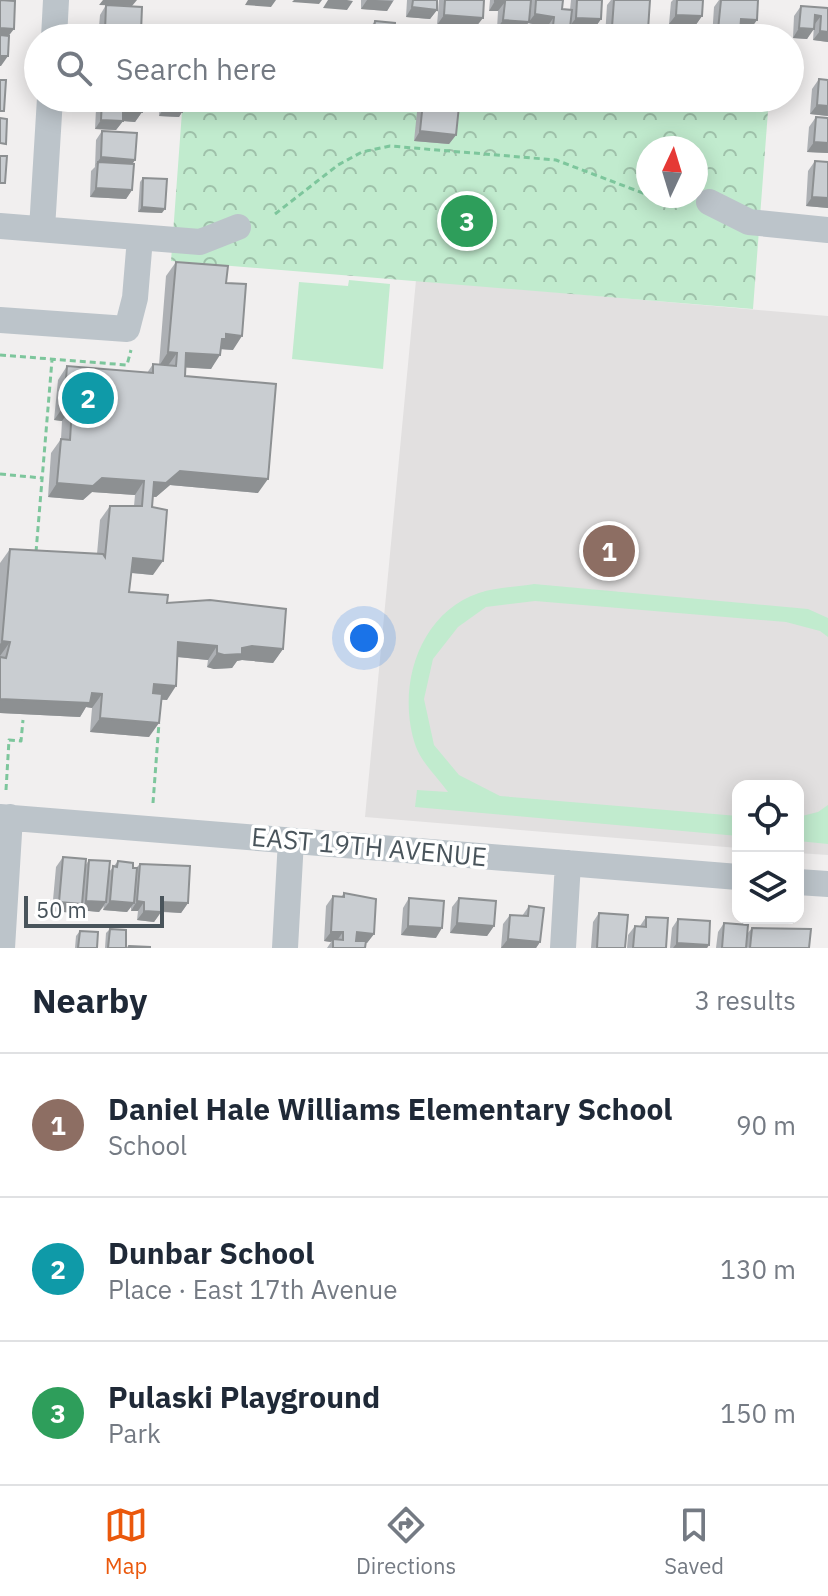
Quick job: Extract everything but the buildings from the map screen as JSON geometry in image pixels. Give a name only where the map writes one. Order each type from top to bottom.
[{"type":"street","points":[[55,24],[56,0]]},
{"type":"street","points":[[42,229],[49,112]]},
{"type":"street","points":[[709,202],[749,222],[828,230]]},
{"type":"street","points":[[0,226],[200,242],[238,227]]},
{"type":"street","points":[[0,320],[127,329],[135,298],[140,238]]},
{"type":"street","points":[[2,948],[5,817]]},
{"type":"street","name":"EAST 19TH AVENUE","points":[[5,817],[732,877]]},
{"type":"street","points":[[285,948],[291,840]]},
{"type":"street","points":[[563,948],[568,863]]},
{"type":"street","points":[[804,882],[828,884]]},
{"type":"path","points":[[275,214],[338,165],[362,152],[390,146],[556,160],[636,190]]},
{"type":"path","points":[[36,556],[52,359]]},
{"type":"path","points":[[0,474],[42,478]]},
{"type":"path","points":[[153,803],[159,715]]},
{"type":"path","points":[[6,790],[9,740],[21,741],[23,720]]},
{"type":"shaded area","points":[[416,280],[828,316],[828,855],[804,853],[804,780],[732,780],[732,848],[365,817]]},
{"type":"green space","points":[[182,112],[768,112],[753,309],[171,261]]},
{"type":"green space","points":[[349,280],[390,284],[383,369],[292,359],[299,282],[348,286]]},
{"type":"green space","points":[[534,584],[808,609],[828,618],[828,637],[820,631],[786,622],[535,601],[486,607],[458,627],[433,659],[424,699],[434,745],[459,775],[500,796],[732,815],[732,835],[415,807],[417,790],[448,792],[419,753],[410,725],[411,679],[417,656],[440,618],[458,603],[499,588]]},
{"type":"green space","points":[[828,805],[828,844],[804,842],[804,816],[818,812]]},
{"type":"place","name":"Pulaski Playground","points":[[467,221]]},
{"type":"place","name":"Dunbar School","points":[[88,398]]},
{"type":"place","name":"Daniel Hale Williams Elementary School","points":[[609,551]]}]
